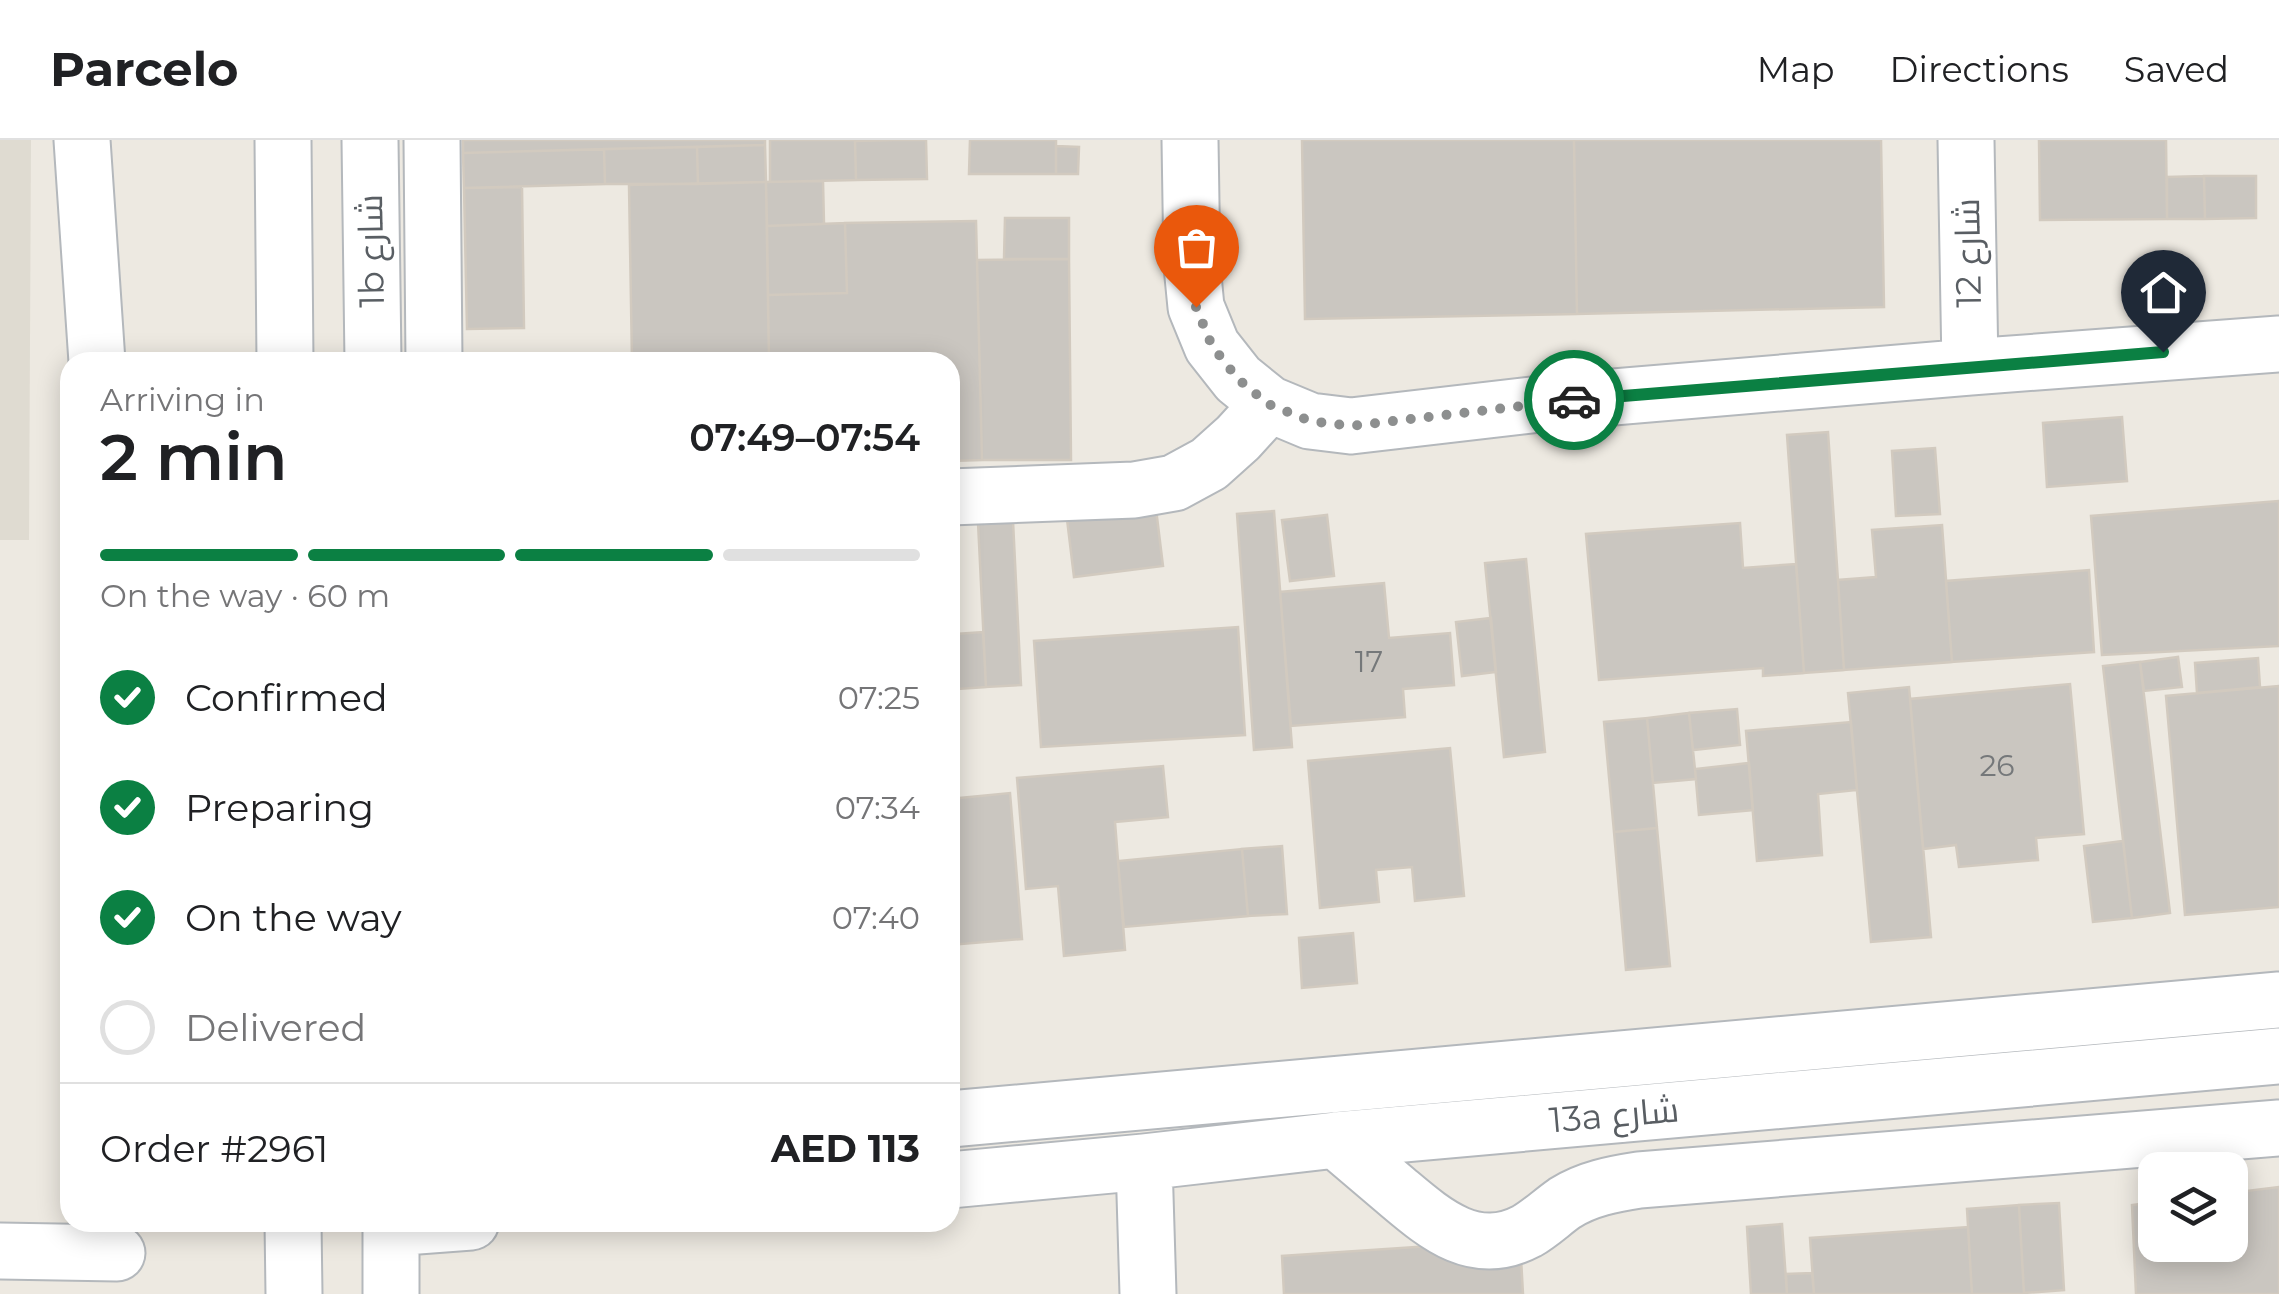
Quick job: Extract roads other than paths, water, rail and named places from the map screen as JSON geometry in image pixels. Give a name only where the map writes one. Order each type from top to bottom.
[{"type":"street","points":[[82,140],[96,352]]},
{"type":"street","points":[[283,140],[285,352]]},
{"type":"street","name":"1b شارع","points":[[370,140],[373,352]]},
{"type":"street","points":[[432,140],[434,352]]},
{"type":"street","points":[[1190,140],[1196,307],[1212,346],[1238,379],[1268,404],[1310,421],[1351,426],[1566,401],[2279,344]]},
{"type":"street","name":"شارع 12","points":[[1966,140],[1970,366]]},
{"type":"street","points":[[960,497],[1134,490],[1174,483],[1209,464],[1268,404]]},
{"type":"street","points":[[960,1117],[2279,1000]]},
{"type":"street","name":"13a شارع","points":[[960,1179],[1336,1140],[2279,1056]]},
{"type":"street","points":[[1336,1140],[1433,1222],[1454,1234],[1502,1240],[1526,1231],[1590,1191],[1639,1180],[2279,1128]]},
{"type":"street","points":[[1144,1162],[1148,1294]]},
{"type":"street","points":[[293,1232],[294,1294]]},
{"type":"street","points":[[391,1232],[392,1294]]},
{"type":"street","points":[[0,1251],[117,1257]]}]
